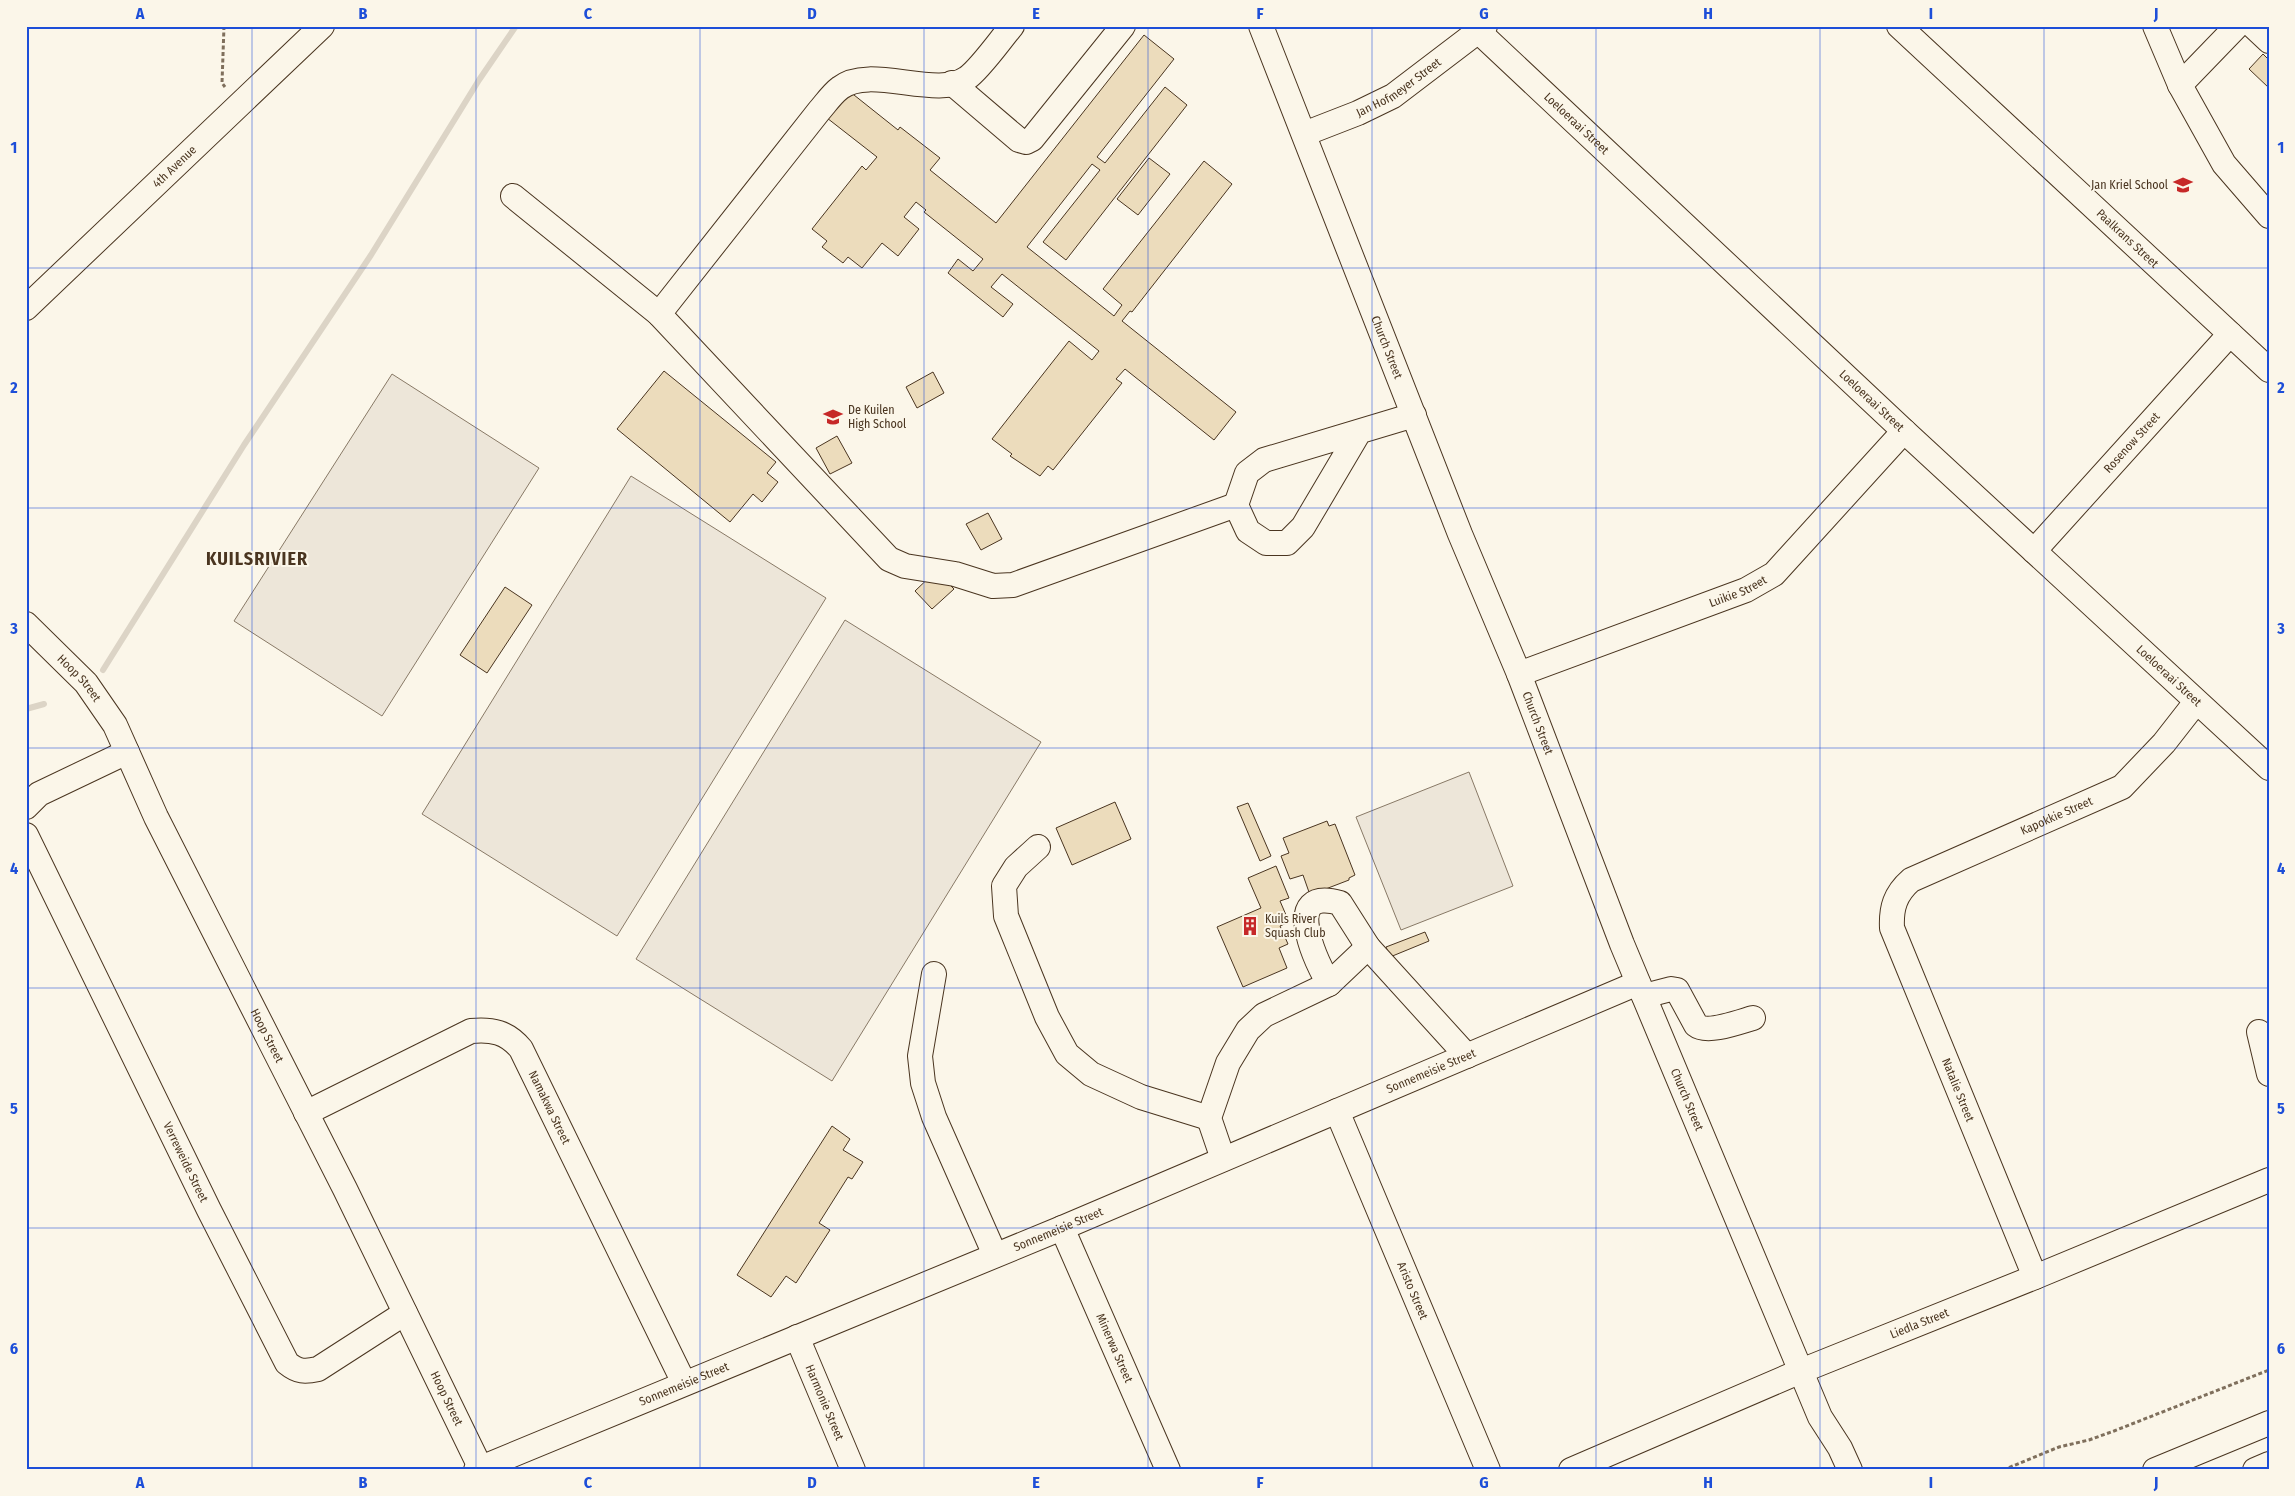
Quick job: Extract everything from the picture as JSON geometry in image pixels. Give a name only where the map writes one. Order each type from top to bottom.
[{"type":"street","name":"4th Avenue","points":[[26,308],[322,26]]},
{"type":"street","points":[[658,314],[819,110],[841,87],[864,80],[936,85],[952,83],[966,78],[1012,26]]},
{"type":"street","points":[[952,83],[1019,140],[1026,142],[1032,139],[1123,26]]},
{"type":"street","name":"Church Street","points":[[1261,26],[1641,989],[1820,1417],[1840,1448],[1850,1470]]},
{"type":"street","name":"Paalkrans Street","points":[[1899,26],[2269,370]]},
{"type":"street","points":[[2155,26],[2180,85],[2224,164],[2269,216]]},
{"type":"street","points":[[2180,85],[2237,26]]},
{"type":"street","points":[[2254,26],[2269,41]]},
{"type":"street","name":"Jan Hofmeyer Street","points":[[1304,134],[1358,113],[1393,96],[1481,29]]},
{"type":"street","name":"Loeloeraai Street","points":[[1481,29],[1904,431],[2269,768]]},
{"type":"street","points":[[513,196],[658,314],[888,559],[905,566],[955,574],[993,586],[1013,585],[1236,505]]},
{"type":"street","name":"Rosenow Street","points":[[2034,551],[2230,334]]},
{"type":"street","points":[[1358,434],[1303,527],[1287,543],[1266,543],[1248,531],[1236,505],[1247,473],[1264,460],[1358,434],[1414,415]]},
{"type":"street","name":"Luikie Street","points":[[1518,674],[1746,590],[1774,574],[1904,431]]},
{"type":"street","name":"Hoop Street","points":[[26,624],[86,682],[115,725],[156,817],[405,1313],[478,1468]]},
{"type":"street","name":"Kapokkie Street","points":[[1894,900],[1901,888],[1911,880],[2122,787],[2164,743],[2196,702]]},
{"type":"street","points":[[26,807],[39,794],[127,752]]},
{"type":"street","name":"Verreweide Street","points":[[26,835],[209,1210],[287,1363],[294,1369],[304,1372],[318,1370],[405,1313]]},
{"type":"street","points":[[1038,847],[1016,867],[1004,886],[1006,916],[1047,1017],[1067,1054],[1090,1074],[1141,1097],[1209,1118]]},
{"type":"street","points":[[1329,984],[1318,964],[1307,931],[1306,920],[1309,908],[1313,903],[1320,900],[1340,903],[1368,947],[1467,1056]]},
{"type":"street","name":"Natalie Street","points":[[1894,900],[1891,913],[1892,928],[2035,1277]]},
{"type":"street","points":[[1223,1159],[1209,1118],[1228,1063],[1248,1030],[1264,1015],[1329,984],[1368,947]]},
{"type":"street","points":[[934,974],[920,1056],[923,1083],[934,1117],[995,1255]]},
{"type":"street","name":"Sonnemeisie Street","points":[[478,1468],[1062,1228],[1467,1056],[1641,989],[1677,990],[1696,1025],[1705,1030],[1753,1018]]},
{"type":"street","name":"Namakwa Street","points":[[306,1113],[471,1031],[486,1029],[503,1033],[512,1038],[525,1057],[684,1383]]},
{"type":"street","points":[[2258,1032],[2269,1074]]},
{"type":"street","name":"Aristo Street","points":[[1337,1111],[1488,1470]]},
{"type":"street","name":"Liedla Street","points":[[1571,1470],[1801,1371],[2269,1180]]},
{"type":"street","name":"Minerwa Street","points":[[1062,1228],[1168,1470]]},
{"type":"street","name":"Harmonie Street","points":[[797,1337],[853,1470]]},
{"type":"street","name":"Church Street","points":[[1820,1417],[1833,1470]]},
{"type":"street","points":[[2155,1470],[2269,1423]]},
{"type":"street","points":[[2255,1470],[2269,1464]]},
{"type":"path","points":[[224,26],[222,83],[237,107]]},
{"type":"path","points":[[2003,1470],[2059,1447],[2090,1440],[2114,1431],[2269,1370]]},
{"type":"shaded area","points":[[392,374],[539,468],[382,716],[234,621]]},
{"type":"shaded area","points":[[631,476],[826,598],[617,936],[422,814]]},
{"type":"shaded area","points":[[845,620],[1041,742],[832,1081],[636,959]]},
{"type":"shaded area","points":[[1469,772],[1513,886],[1401,930],[1356,817]]},
{"type":"building","points":[[1144,35],[1174,59],[1097,157],[1105,163],[1165,87],[1187,105],[1066,260],[1043,242],[1100,170],[1092,164],[1027,247],[1114,316],[1122,305],[1103,289],[1204,161],[1232,184],[1132,312],[1130,311],[1122,321],[1236,412],[1214,440],[1125,369],[1116,379],[1122,383],[1053,470],[1048,466],[1040,476],[1010,456],[1012,454],[992,439],[1069,341],[1092,360],[1099,351],[1002,274],[991,287],[1013,304],[1003,317],[948,273],[958,259],[973,271],[983,259],[924,212],[926,210],[916,202],[904,217],[919,229],[898,256],[882,243],[862,268],[848,257],[843,263],[822,247],[827,241],[812,229],[862,166],[866,170],[877,157],[827,118],[849,91],[898,130],[900,127],[940,158],[930,170],[996,223]]},
{"type":"building","points":[[2263,54],[2269,60],[2269,88],[2249,69]]},
{"type":"building","points":[[1149,158],[1170,174],[1138,215],[1117,199]]},
{"type":"building","points":[[664,371],[776,462],[767,473],[778,482],[762,502],[753,494],[730,522],[617,429]]},
{"type":"building","points":[[933,372],[944,393],[917,408],[906,387]]},
{"type":"building","points":[[837,436],[852,463],[830,474],[816,448]]},
{"type":"building","points":[[988,513],[1002,539],[981,550],[966,524]]},
{"type":"building","points":[[936,571],[954,589],[932,609],[915,591]]},
{"type":"building","points":[[505,587],[532,605],[487,673],[460,655]]},
{"type":"building","points":[[1115,802],[1131,839],[1072,865],[1056,828]]},
{"type":"building","points":[[1248,803],[1271,856],[1260,861],[1237,807]]},
{"type":"building","points":[[1327,821],[1329,826],[1335,824],[1355,875],[1349,878],[1349,880],[1310,895],[1303,875],[1290,879],[1281,856],[1289,853],[1283,838]]},
{"type":"building","name":"Kuils River Squash Club","points":[[1276,866],[1289,898],[1280,901],[1289,922],[1280,926],[1288,944],[1279,948],[1287,968],[1243,987],[1217,927],[1261,908],[1248,878]]},
{"type":"building","points":[[1425,932],[1429,941],[1390,957],[1386,947]]},
{"type":"building","points":[[832,1126],[850,1139],[843,1150],[863,1162],[852,1179],[848,1177],[819,1223],[830,1230],[796,1283],[786,1276],[771,1297],[737,1275]]},
{"type":"waterway","points":[[103,670],[244,445],[371,255],[479,80],[516,26]]},
{"type":"waterway","points":[[26,709],[44,704]]},
{"type":"place","name":"Jan Kriel School","points":[[2183,185]]},
{"type":"place","name":"De Kuilen High School","points":[[833,417]]},
{"type":"place","name":"Kuils River Squash Club","points":[[1250,926]]},
{"type":"district","name":"KUILSRIVIER","points":[[257,559]]}]
